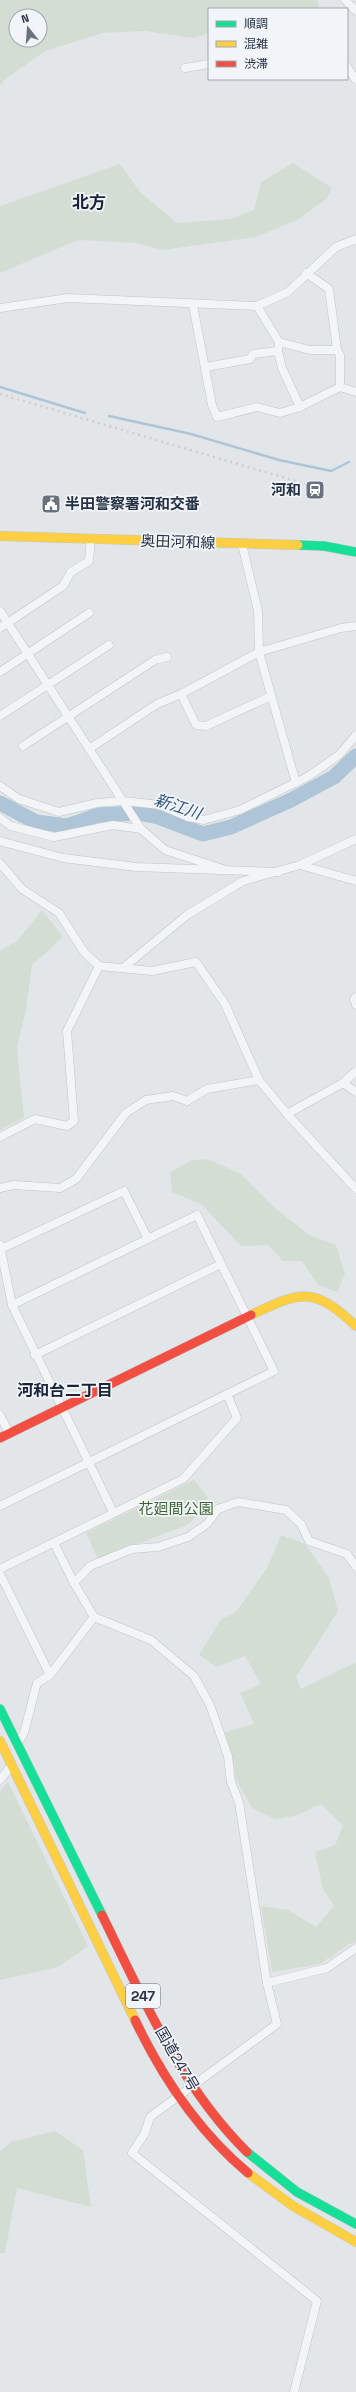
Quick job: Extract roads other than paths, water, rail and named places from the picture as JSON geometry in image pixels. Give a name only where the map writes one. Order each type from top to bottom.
[{"type":"main road","name":"奥田河和線","points":[[0,536],[324,546],[356,552]]},
{"type":"main road","points":[[0,1438],[284,1300],[303,1295],[321,1297],[356,1326]]},
{"type":"main road","name":"国道247号","points":[[0,1709],[150,2011],[191,2086],[228,2132],[257,2161],[297,2192],[356,2224]]},
{"type":"main road","name":"国道247号","points":[[0,1741],[146,2043],[178,2096],[201,2128],[235,2162],[272,2191],[356,2242]]},
{"type":"street","points":[[345,0],[356,11]]},
{"type":"street","points":[[185,68],[208,64]]},
{"type":"street","points":[[348,68],[356,80]]},
{"type":"street","points":[[0,308],[68,298],[192,305],[257,306],[288,292],[306,273],[336,247],[356,239]]},
{"type":"street","points":[[306,273],[329,289],[337,350],[340,355],[340,387]]},
{"type":"street","points":[[192,305],[206,367],[212,405],[217,417],[257,407],[280,413],[300,407],[340,387],[356,392]]},
{"type":"street","points":[[257,306],[279,342],[278,351],[282,368],[300,407]]},
{"type":"street","points":[[279,342],[310,350],[337,350]]},
{"type":"street","points":[[206,367],[250,359],[253,354],[278,351]]},
{"type":"street","points":[[0,628],[63,586],[71,572],[89,561],[91,538]]},
{"type":"street","points":[[242,544],[258,611],[259,652],[296,783]]},
{"type":"street","points":[[0,611],[139,825],[165,850],[223,869]]},
{"type":"street","points":[[0,672],[89,613]]},
{"type":"street","points":[[89,749],[157,704],[181,694],[259,652],[341,628],[356,626]]},
{"type":"street","points":[[0,716],[109,645]]},
{"type":"street","points":[[23,746],[155,660],[167,657]]},
{"type":"street","points":[[181,694],[196,725],[206,726],[271,696]]},
{"type":"street","points":[[0,786],[19,799],[59,812],[97,803],[123,801],[160,805],[188,817],[204,820],[240,810],[309,776],[339,755],[356,735]]},
{"type":"street","points":[[0,818],[11,826],[54,837],[113,825],[139,825]]},
{"type":"street","points":[[123,968],[187,915],[243,881],[300,865],[356,839]]},
{"type":"street","points":[[0,841],[63,858],[136,867],[278,872]]},
{"type":"street","points":[[0,863],[22,889],[59,913],[84,952],[99,966],[152,971],[196,962],[225,1004],[259,1080],[287,1114],[356,1189]]},
{"type":"street","points":[[300,865],[356,881]]},
{"type":"street","points":[[0,1137],[35,1119],[67,1126],[74,1121],[68,1032],[99,966]]},
{"type":"street","points":[[356,997],[354,999],[356,1005]]},
{"type":"street","points":[[287,1114],[343,1083],[356,1071]]},
{"type":"street","points":[[0,1188],[13,1185],[60,1188],[76,1179],[126,1113],[146,1100],[173,1096],[187,1101],[207,1089],[259,1080]]},
{"type":"street","points":[[343,1083],[356,1092]]},
{"type":"street","points":[[113,1512],[35,1355],[12,1305],[0,1247],[124,1191],[148,1239]]},
{"type":"street","points":[[0,1506],[274,1371],[197,1215],[12,1305]]},
{"type":"street","points":[[35,1355],[221,1264]]},
{"type":"street","points":[[0,1569],[113,1512],[183,1479],[238,1418],[227,1394]]},
{"type":"street","points":[[0,1415],[9,1433]]},
{"type":"street","points":[[74,1583],[90,1566],[132,1548],[158,1547],[188,1537],[207,1524],[218,1509],[238,1502],[286,1510],[302,1524],[310,1541],[347,1554],[356,1567]]},
{"type":"street","points":[[54,1543],[74,1583],[94,1617],[151,1640],[194,1676],[210,1705],[228,1756],[230,1782],[239,1802],[267,1983],[277,2024],[150,2117],[145,2133],[132,2153],[317,2301],[294,2392]]},
{"type":"street","points":[[0,1574],[50,1676]]},
{"type":"street","points":[[17,1744],[24,1733],[37,1683],[50,1676],[94,1617]]},
{"type":"street","points":[[0,1780],[12,1765]]},
{"type":"street","points":[[267,1983],[327,1968],[356,1948]]},
{"type":"waterway","points":[[0,387],[85,413]]},
{"type":"waterway","points":[[109,416],[191,434],[279,460],[331,471],[349,462]]},
{"type":"waterway","name":"新江川","points":[[0,803],[36,822],[67,826],[98,815],[138,813],[158,817],[203,834],[231,827],[291,800],[334,777],[356,756]]},
{"type":"railway","points":[[0,394],[316,487]]},
{"type":"place","name":"河和","points":[[315,490]]},
{"type":"place","name":"半田警察署河和交番","points":[[51,504]]},
{"type":"district","name":"北方","points":[[89,202]]},
{"type":"district","name":"河和台二丁目","points":[[65,1390]]},
{"type":"park label","name":"花廻間公園","points":[[176,1509]]}]
